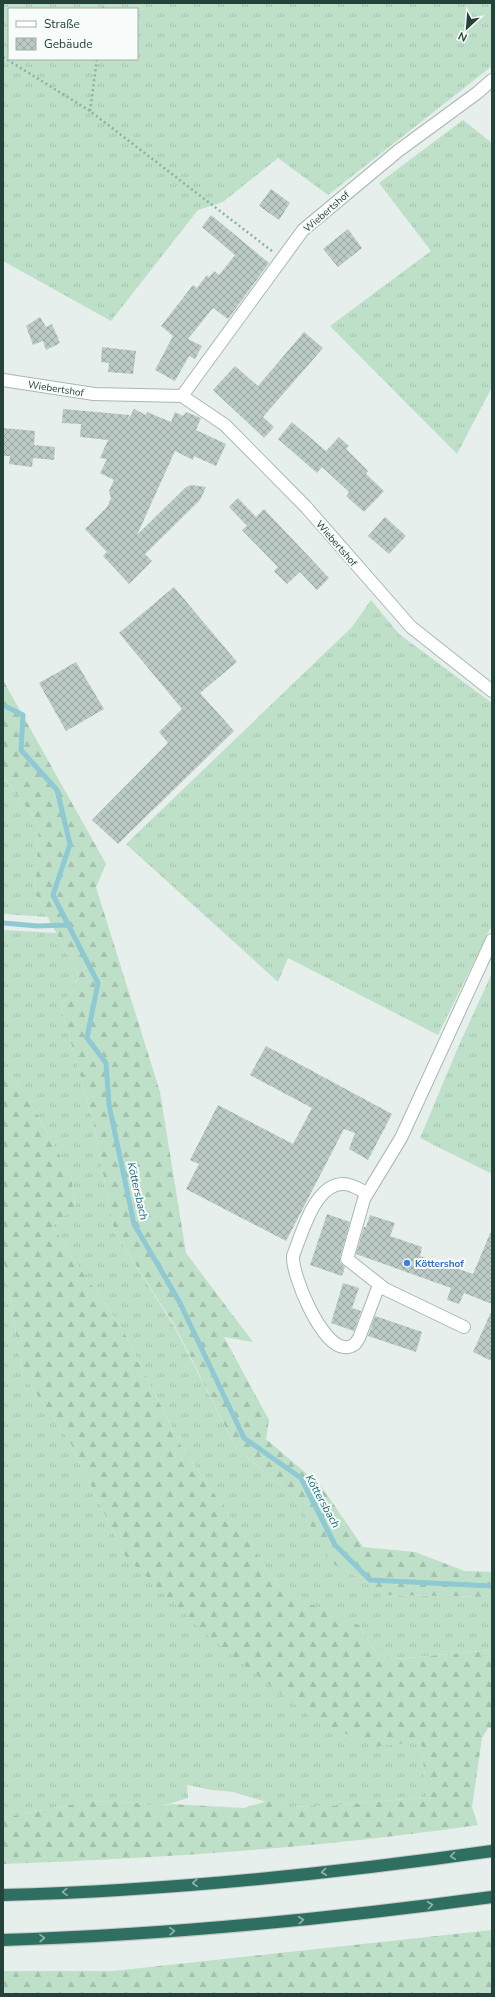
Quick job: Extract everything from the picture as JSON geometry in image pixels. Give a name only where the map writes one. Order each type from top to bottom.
[{"type":"highway","points":[[3,1895],[233,1881],[414,1862],[492,1851]]},
{"type":"highway","points":[[3,1940],[121,1935],[240,1927],[492,1897]]},
{"type":"street","name":"Wiebertshof","points":[[182,396],[304,230],[332,204],[398,151],[477,93],[492,80]]},
{"type":"street","name":"Wiebertshof","points":[[3,380],[94,394],[182,396],[225,424],[306,507],[411,626],[492,691]]},
{"type":"street","points":[[464,1327],[385,1289],[347,1260],[364,1199],[400,1138],[492,940]]},
{"type":"street","points":[[367,1193],[346,1184],[330,1186],[323,1192],[311,1212],[293,1256],[293,1264],[306,1304],[327,1336],[339,1346],[345,1348],[355,1344],[359,1338],[379,1285]]},
{"type":"path","points":[[3,57],[90,111],[283,260]]},
{"type":"path","points":[[90,111],[97,60]]},
{"type":"green space","points":[[3,3],[492,3],[492,66],[328,195],[278,158],[223,202],[198,210],[111,321],[3,261]]},
{"type":"green space","points":[[463,120],[492,143],[492,387],[457,454],[330,326],[431,251],[379,183]]},
{"type":"green space","points":[[371,600],[399,634],[492,703],[492,925],[438,1035],[288,958],[278,982],[126,844],[352,627]]},
{"type":"green space","points":[[3,680],[106,864],[96,887],[160,1092],[186,1253],[253,1342],[224,1337],[269,1420],[266,1439],[321,1486],[363,1547],[415,1552],[465,1571],[492,1572],[492,1597],[388,1595],[332,1563],[293,1496],[236,1448],[175,1326],[114,1231],[93,1120],[61,1008],[79,976],[35,893],[39,824],[3,776]]},
{"type":"green space","points":[[3,776],[39,824],[35,893],[48,917],[3,914]]},
{"type":"green space","points":[[3,930],[56,933],[79,976],[61,1008],[93,1120],[114,1231],[174,1326],[236,1448],[293,1496],[333,1563],[388,1595],[492,1597],[492,1650],[395,1659],[376,1653],[359,1625],[285,1595],[181,1446],[123,1330],[72,1257],[53,1226],[75,1206],[71,1175],[28,1098],[3,1065]]},
{"type":"green space","points":[[492,973],[492,1174],[420,1138],[459,1045]]},
{"type":"green space","points":[[3,1065],[28,1098],[71,1175],[75,1206],[53,1226],[72,1257],[123,1330],[181,1446],[285,1595],[334,1613],[359,1625],[376,1653],[396,1659],[492,1650],[492,1728],[488,1728],[482,1738],[472,1807],[478,1825],[359,1840],[241,1851],[122,1859],[3,1864],[3,1818],[89,1801],[138,1803],[159,1807],[171,1804],[244,1808],[267,1801],[283,1807],[329,1806],[427,1797],[421,1743],[415,1742],[374,1747],[312,1718],[208,1636],[125,1556],[69,1440],[23,1375],[3,1257]]},
{"type":"green space","points":[[3,1257],[23,1375],[69,1440],[125,1556],[415,1742],[421,1743],[427,1797],[329,1806],[283,1807],[233,1792],[187,1785],[188,1798],[159,1807],[138,1803],[89,1801],[3,1818]]},
{"type":"green space","points":[[492,1930],[492,1994],[3,1994],[3,1971],[113,1971]]},
{"type":"building","points":[[271,189],[290,203],[279,220],[259,206]]},
{"type":"building","points":[[211,215],[269,263],[228,319],[213,308],[188,339],[202,346],[195,359],[189,356],[175,381],[155,370],[173,336],[161,326],[193,285],[197,288],[207,275],[209,277],[214,271],[219,275],[235,255],[202,227]]},
{"type":"building","points":[[348,229],[362,248],[338,267],[323,249]]},
{"type":"building","points":[[40,317],[46,327],[52,324],[60,343],[46,350],[43,341],[33,345],[26,326]]},
{"type":"building","points":[[304,332],[323,348],[263,417],[274,427],[264,438],[213,390],[235,366],[258,386]]},
{"type":"building","points":[[102,347],[136,351],[133,374],[108,372],[109,363],[101,362]]},
{"type":"building","points":[[63,409],[129,415],[128,420],[134,409],[146,415],[147,412],[171,422],[175,412],[183,416],[186,412],[201,418],[196,430],[226,444],[216,466],[194,456],[193,460],[175,451],[137,535],[186,487],[191,485],[206,487],[200,500],[145,554],[152,561],[129,584],[103,556],[107,552],[85,529],[107,507],[111,498],[109,491],[114,480],[100,473],[107,459],[100,458],[108,440],[80,437],[81,424],[62,423]]},
{"type":"building","points":[[292,422],[326,451],[339,437],[349,446],[346,449],[368,471],[366,474],[384,491],[364,512],[346,496],[349,492],[322,467],[317,473],[278,439]]},
{"type":"building","points":[[3,428],[35,431],[34,445],[55,447],[54,460],[33,458],[32,467],[9,464],[10,456],[3,456]]},
{"type":"building","points":[[238,498],[256,517],[264,509],[329,578],[317,590],[300,572],[287,584],[274,571],[278,567],[242,530],[247,526],[229,507]]},
{"type":"building","points":[[385,517],[406,536],[389,554],[368,536]]},
{"type":"building","points":[[174,587],[237,662],[200,693],[234,731],[118,844],[92,820],[168,743],[159,732],[182,709],[119,633]]},
{"type":"building","points":[[76,662],[104,709],[66,731],[39,683]]},
{"type":"building","points":[[266,1046],[392,1114],[368,1160],[349,1149],[355,1133],[344,1129],[286,1241],[186,1189],[199,1164],[190,1160],[218,1105],[293,1144],[312,1108],[250,1075]]},
{"type":"building","points":[[327,1214],[350,1222],[340,1257],[340,1262],[345,1267],[342,1276],[310,1265]]},
{"type":"building","points":[[370,1215],[395,1223],[390,1236],[422,1247],[420,1256],[473,1274],[492,1229],[492,1304],[464,1293],[459,1304],[447,1300],[451,1288],[356,1254],[364,1227],[366,1227]]},
{"type":"building","points":[[343,1283],[359,1288],[352,1308],[361,1311],[354,1331],[331,1323]]},
{"type":"building","points":[[492,1310],[492,1361],[473,1352]]},
{"type":"building","points":[[375,1316],[422,1332],[416,1352],[368,1336]]},
{"type":"waterway","name":"Köttersbach","points":[[3,705],[23,715],[21,750],[57,790],[70,844],[53,895],[98,983],[87,1038],[106,1063],[109,1105],[134,1224],[180,1303],[244,1438],[301,1478],[335,1545],[370,1580],[492,1586]]},
{"type":"waterway","points":[[3,923],[38,926],[67,925]]},
{"type":"place","name":"Köttershof","points":[[407,1263]]}]
